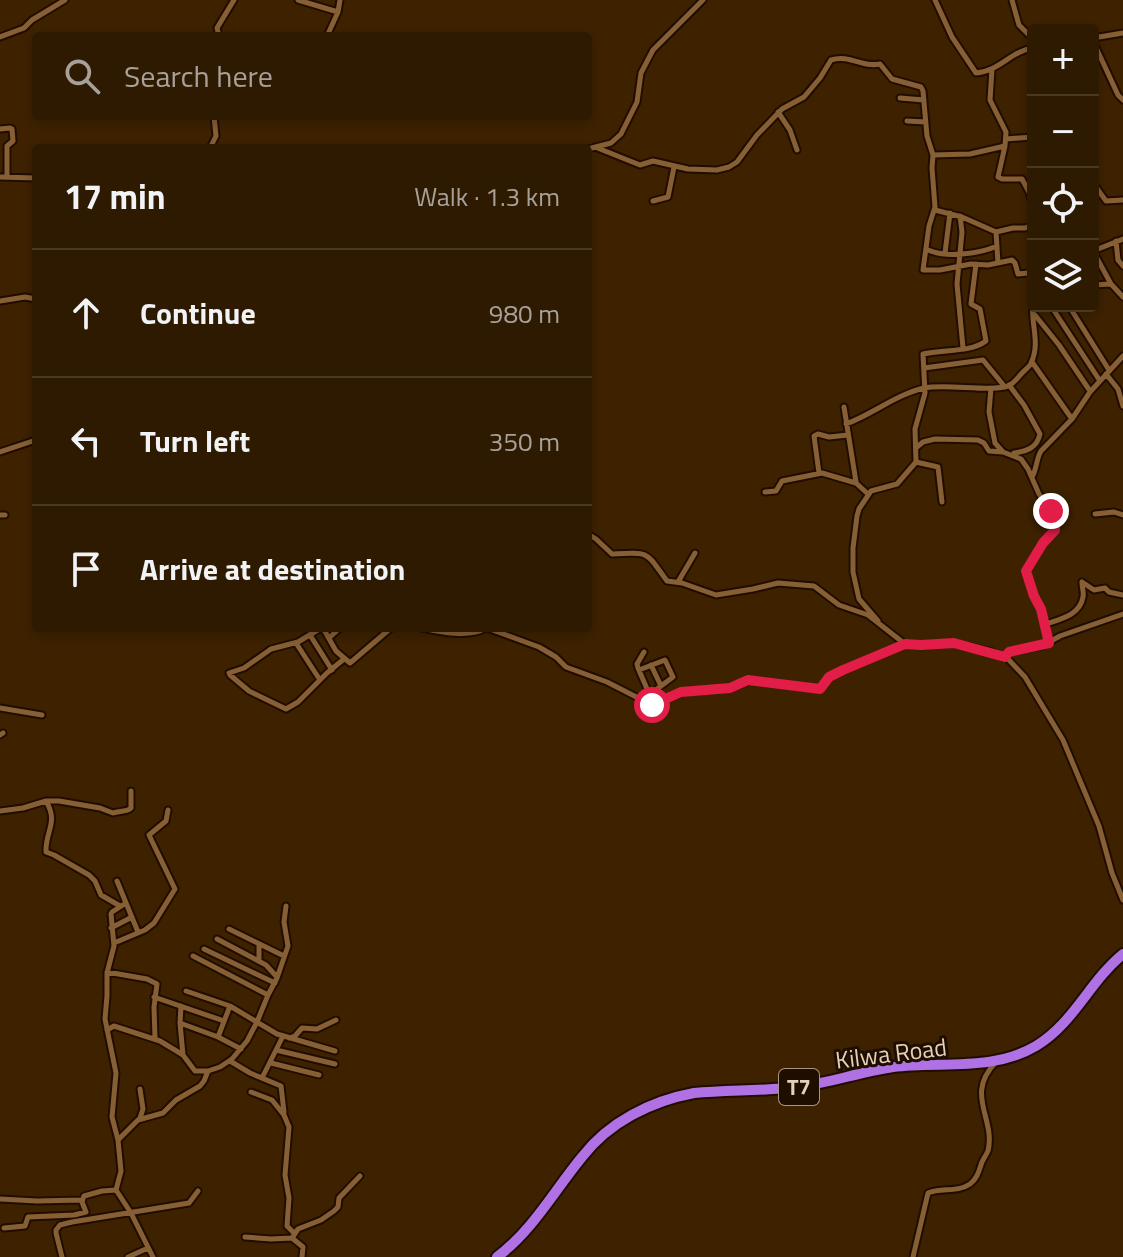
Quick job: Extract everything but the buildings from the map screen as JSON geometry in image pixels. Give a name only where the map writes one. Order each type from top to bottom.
[{"type":"highway","name":"Kilwa Road","points":[[497,1257],[537,1218],[583,1154],[615,1125],[634,1113],[694,1093],[802,1086],[891,1067],[997,1061],[1022,1053],[1060,1028],[1101,975],[1122,957]]},
{"type":"street","points":[[0,37],[24,28],[65,0]]},
{"type":"street","points":[[218,32],[217,28],[234,0]]},
{"type":"street","points":[[298,0],[338,12]]},
{"type":"street","points":[[329,32],[340,0]]},
{"type":"street","points":[[592,148],[611,143],[621,134],[637,102],[641,73],[653,50],[703,0]]},
{"type":"street","points":[[935,0],[972,70],[980,74],[1027,50]]},
{"type":"street","points":[[1012,0],[1019,25],[1027,33]]},
{"type":"street","points":[[1099,39],[1123,33]]},
{"type":"street","points":[[1099,53],[1123,100]]},
{"type":"street","points":[[592,148],[640,165],[653,161],[710,170],[729,167],[737,162],[778,112],[804,97],[820,78],[828,62],[838,58],[870,66],[880,64],[892,79],[923,89],[928,140],[933,155],[935,209],[929,226],[924,271],[1012,260],[1018,274],[1027,273]]},
{"type":"street","points":[[992,69],[990,100],[1005,126],[1006,142],[998,177],[1022,179],[1027,188]]},
{"type":"street","points":[[900,98],[924,100]]},
{"type":"street","points":[[778,112],[790,130],[797,150]]},
{"type":"street","points":[[212,144],[216,136],[214,120]]},
{"type":"street","points":[[907,121],[926,122]]},
{"type":"street","points":[[0,129],[12,129],[13,141],[7,146],[8,161],[3,177],[32,178]]},
{"type":"street","points":[[933,155],[970,154],[1027,138]]},
{"type":"street","points":[[653,201],[668,197],[674,166]]},
{"type":"street","points":[[1099,192],[1105,200]]},
{"type":"street","points":[[1099,199],[1123,200]]},
{"type":"street","points":[[935,209],[996,232],[1027,227]]},
{"type":"street","points":[[945,253],[950,213]]},
{"type":"street","points":[[960,216],[962,232],[957,292],[963,348]]},
{"type":"street","points":[[996,232],[998,263]]},
{"type":"street","points":[[1099,249],[1120,240],[1118,260],[1123,266]]},
{"type":"street","points":[[927,249],[933,253],[960,253],[982,252],[997,246]]},
{"type":"street","points":[[1099,262],[1111,284],[1123,297]]},
{"type":"street","points":[[905,644],[878,621],[859,599],[852,556],[857,516],[868,494],[897,484],[916,462],[916,424],[925,388],[923,354],[986,341],[980,309],[971,304],[976,264]]},
{"type":"street","points":[[1099,285],[1111,284]]},
{"type":"street","points":[[0,301],[32,299]]},
{"type":"street","points":[[846,424],[902,395],[925,388],[1007,386],[1032,362],[1036,337],[1032,312]]},
{"type":"street","points":[[1033,312],[1090,392]]},
{"type":"street","points":[[1055,312],[1100,381]]},
{"type":"street","points":[[1072,312],[1118,389],[1123,406]]},
{"type":"street","points":[[1032,478],[1041,451],[1072,419],[1090,392],[1123,356]]},
{"type":"street","points":[[924,368],[983,360],[1024,405],[1040,433],[1031,449],[1006,453]]},
{"type":"street","points":[[1032,362],[1072,419]]},
{"type":"street","points":[[991,388],[989,406],[992,432],[995,443],[1006,453]]},
{"type":"street","points":[[844,407],[856,483]]},
{"type":"street","points":[[819,473],[815,435],[848,435]]},
{"type":"street","points":[[917,448],[923,442],[935,439],[978,440],[988,450],[1021,459],[1055,517],[1055,530],[1026,571],[1046,624],[1049,643]]},
{"type":"street","points":[[0,452],[32,441]]},
{"type":"street","points":[[916,462],[938,466],[942,502]]},
{"type":"street","points":[[765,492],[776,491],[782,481],[819,473],[856,483],[868,494]]},
{"type":"street","points":[[1095,514],[1114,512],[1123,515]]},
{"type":"street","points":[[592,536],[612,554],[647,555],[666,581],[716,595],[778,583],[814,586],[839,605],[865,613],[878,621]]},
{"type":"street","points":[[678,582],[695,553]]},
{"type":"street","points":[[1046,624],[1073,614],[1083,598],[1082,582],[1094,590],[1105,588],[1123,595]]},
{"type":"street","points":[[1005,657],[1009,652],[1049,643],[1060,636],[1123,614]]},
{"type":"street","points":[[315,632],[296,643],[271,649],[244,668],[229,673],[249,691],[285,709],[298,702],[344,659]]},
{"type":"street","points":[[325,632],[350,663],[386,632]]},
{"type":"street","points":[[329,638],[336,632]]},
{"type":"street","points":[[497,632],[540,647],[566,667],[607,682],[643,701],[657,704],[681,692],[730,688],[748,680],[820,689],[829,677],[905,644],[954,643],[1005,657],[1025,677],[1063,740],[1095,816],[1123,900]]},
{"type":"street","points":[[310,635],[332,670]]},
{"type":"street","points":[[296,643],[320,680]]},
{"type":"street","points":[[644,652],[637,664],[657,704]]},
{"type":"street","points":[[639,670],[663,659],[668,664],[673,677],[657,689],[657,704]]},
{"type":"street","points":[[651,665],[661,686]]},
{"type":"street","points":[[0,708],[42,715]]},
{"type":"street","points":[[0,811],[46,801],[63,801],[113,813],[127,811],[131,808],[131,791]]},
{"type":"street","points":[[46,801],[53,820],[46,852],[89,875],[101,895],[123,905]]},
{"type":"street","points":[[114,943],[154,923],[175,888],[149,835],[166,821],[168,810]]},
{"type":"street","points":[[117,881],[123,905],[138,932]]},
{"type":"street","points":[[123,905],[112,912],[110,918],[114,943],[107,972],[105,1019],[116,1073],[112,1112],[121,1171],[116,1190],[153,1257]]},
{"type":"street","points":[[107,1030],[114,1026],[155,1038],[183,1055],[195,1071],[208,1071],[230,1061],[257,1022],[276,981],[289,942],[284,922],[286,906]]},
{"type":"street","points":[[111,928],[132,917]]},
{"type":"street","points":[[229,929],[284,956]]},
{"type":"street","points":[[217,939],[270,968],[276,981]]},
{"type":"street","points":[[259,945],[259,961]]},
{"type":"street","points":[[204,949],[276,981]]},
{"type":"street","points":[[193,956],[268,995]]},
{"type":"street","points":[[107,972],[153,980],[157,985],[154,997],[155,1038]]},
{"type":"street","points":[[186,991],[230,1006],[285,1037],[335,1051]]},
{"type":"street","points":[[154,997],[224,1021]]},
{"type":"street","points":[[181,1006],[183,1055]]},
{"type":"street","points":[[218,1037],[230,1006]]},
{"type":"street","points":[[262,1078],[285,1037],[295,1036],[302,1028],[317,1029],[336,1020]]},
{"type":"street","points":[[180,1023],[241,1049]]},
{"type":"street","points":[[276,1050],[335,1064]]},
{"type":"street","points":[[230,1061],[281,1086],[284,1115]]},
{"type":"street","points":[[913,1257],[928,1193],[957,1189],[970,1184],[978,1175],[987,1153],[988,1131],[981,1093],[987,1072],[997,1061]]},
{"type":"street","points":[[271,1063],[319,1075]]},
{"type":"street","points":[[118,1140],[140,1119],[163,1113],[176,1100],[200,1086],[208,1071]]},
{"type":"street","points":[[140,1089],[143,1109],[140,1119]]},
{"type":"street","points":[[251,1092],[272,1100],[289,1127],[285,1175],[289,1192],[287,1226],[303,1247],[302,1257]]},
{"type":"street","points":[[245,1237],[271,1239],[293,1235],[298,1229],[334,1211],[340,1196],[360,1176]]},
{"type":"street","points":[[0,1199],[81,1200],[92,1193],[116,1190]]},
{"type":"street","points":[[54,1257],[62,1256],[57,1227],[90,1218],[189,1203],[198,1191]]},
{"type":"street","points":[[81,1200],[90,1218]]},
{"type":"street","points":[[4,1228],[25,1226],[29,1216],[86,1212]]},
{"type":"street","points":[[128,1257],[148,1248]]},
{"type":"route","points":[[652,705],[681,692],[730,688],[748,680],[820,689],[829,677],[905,644],[954,643],[1005,657],[1009,652],[1049,643],[1046,624],[1026,571],[1056,528],[1051,511]]}]
